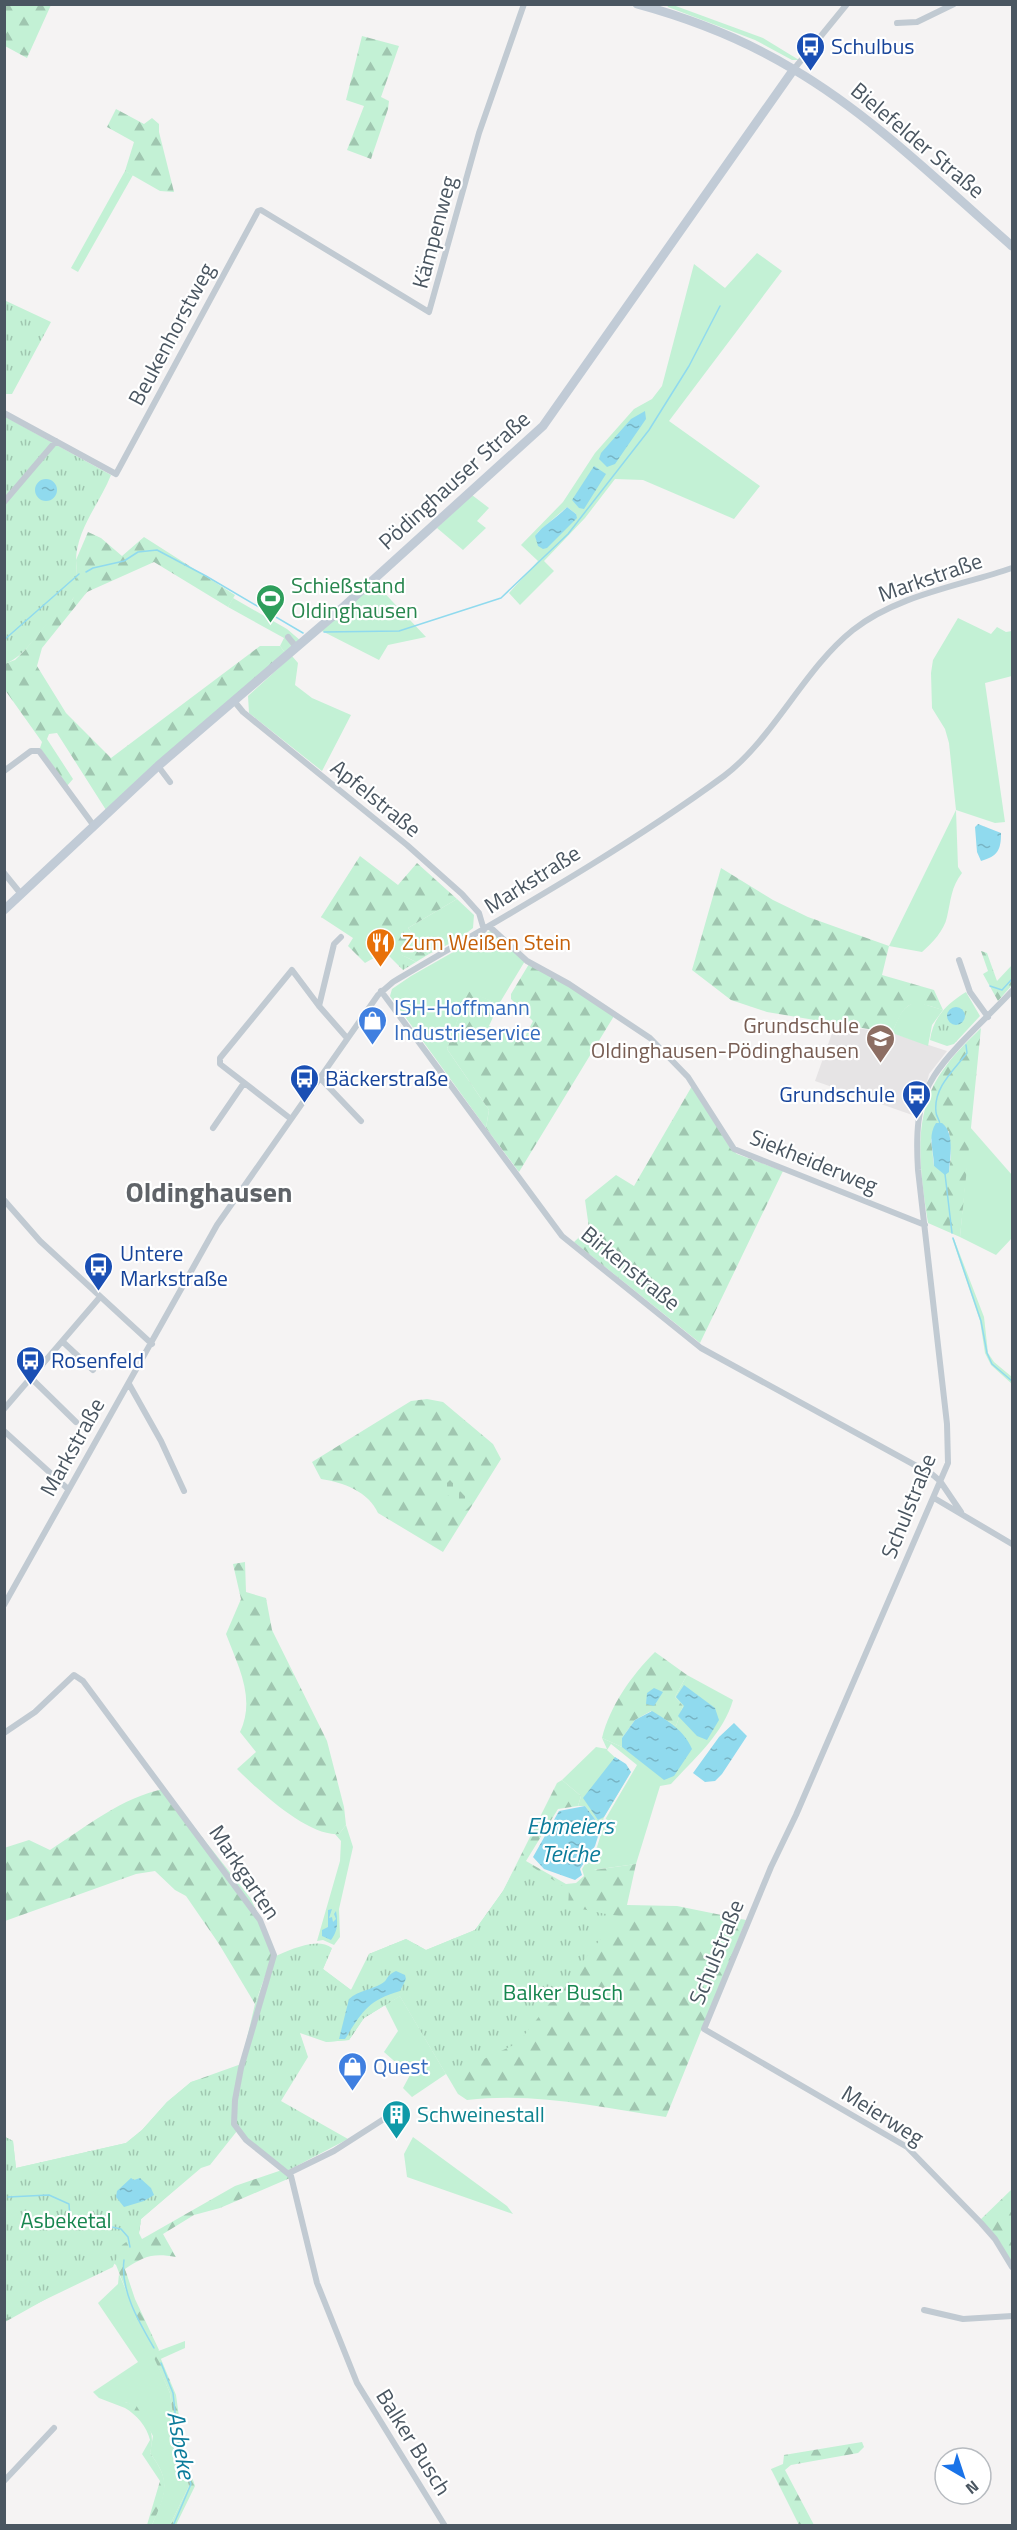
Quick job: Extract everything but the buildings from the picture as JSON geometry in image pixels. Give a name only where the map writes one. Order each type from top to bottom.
[{"type":"street","name":"Kämpenweg","points":[[258,211],[264,210],[429,312],[479,133],[524,4]]},
{"type":"street","name":"Bielefelder Straße","points":[[637,4],[709,28],[794,69],[853,109],[1012,246]]},
{"type":"street","name":"Pödinghauser Straße","points":[[4,910],[158,766],[297,648],[543,426],[794,69],[847,4]]},
{"type":"street","points":[[897,23],[917,22],[954,4]]},
{"type":"street","name":"Beukenhorstweg","points":[[56,441],[116,474],[258,211]]},
{"type":"street","points":[[4,413],[56,441],[4,502]]},
{"type":"street","name":"Markstraße","points":[[4,1605],[220,1219],[381,991],[578,874],[729,771],[747,753],[836,646],[866,621],[912,599],[1012,568]]},
{"type":"street","points":[[288,637],[297,648]]},
{"type":"street","name":"Apfelstraße","points":[[234,701],[243,712],[407,845],[462,894],[487,928]]},
{"type":"street","points":[[4,771],[31,751],[39,751],[94,826]]},
{"type":"street","points":[[158,766],[170,782]]},
{"type":"street","points":[[4,873],[21,894]]},
{"type":"street","name":"Siekheiderweg","points":[[487,928],[527,961],[569,984],[650,1038],[688,1077],[734,1149],[925,1225]]},
{"type":"street","points":[[319,1006],[334,944],[341,937]]},
{"type":"street","points":[[959,960],[970,992],[988,1017]]},
{"type":"street","points":[[291,1119],[219,1062],[289,972],[294,972],[347,1038]]},
{"type":"street","name":"Birkenstraße","points":[[381,991],[562,1236],[701,1348],[940,1481]]},
{"type":"street","name":"Schulstraße","points":[[704,2029],[770,1870],[948,1463],[950,1452],[916,1142],[921,1108],[933,1077],[1012,991]]},
{"type":"street","points":[[321,1078],[361,1121]]},
{"type":"street","points":[[213,1128],[244,1083]]},
{"type":"street","points":[[4,1200],[40,1241],[152,1344]]},
{"type":"street","points":[[4,1409],[100,1297]]},
{"type":"street","points":[[63,1341],[93,1370]]},
{"type":"street","points":[[32,1379],[76,1422]]},
{"type":"street","points":[[129,1384],[161,1441],[184,1491]]},
{"type":"street","points":[[4,1431],[68,1489]]},
{"type":"street","points":[[940,1481],[961,1512]]},
{"type":"street","points":[[934,1498],[1012,1544]]},
{"type":"street","name":"Markgarten","points":[[4,1733],[35,1712],[74,1675],[83,1681],[260,1920],[274,1955],[241,2068],[233,2116],[237,2131],[288,2172]]},
{"type":"street","name":"Meierweg","points":[[704,2029],[907,2147],[981,2223],[995,2239],[1012,2267]]},
{"type":"street","points":[[288,2172],[334,2151],[387,2117]]},
{"type":"street","name":"Balker Busch","points":[[288,2172],[317,2283],[357,2383],[445,2526]]},
{"type":"street","points":[[924,2310],[963,2319],[1012,2316]]},
{"type":"street","points":[[4,2481],[54,2428]]},
{"type":"shaded area","name":"Grundschule Oldinghausen-Pödinghausen","points":[[835,1025],[892,1033],[947,1051],[929,1074],[918,1117],[815,1081]]},
{"type":"green space","points":[[4,5],[51,5],[27,58],[5,46]]},
{"type":"green space","points":[[667,5],[673,5],[763,38],[799,60],[792,60],[755,40]]},
{"type":"green space","points":[[362,36],[399,46],[381,97],[389,101],[388,109],[371,159],[347,150],[364,106],[346,100]]},
{"type":"green space","points":[[116,109],[144,124],[152,118],[159,124],[174,192],[160,191],[125,171],[134,142],[107,127]]},
{"type":"green space","points":[[125,171],[133,175],[78,272],[71,268]]},
{"type":"green space","points":[[757,253],[782,271],[669,421],[760,486],[734,519],[643,480],[615,479],[585,518],[544,561],[554,571],[520,605],[509,593],[538,561],[521,545],[563,502],[595,453],[634,409],[652,399],[662,386],[694,264],[725,288]],"holes":[[[567,507],[576,514],[535,537]]]},
{"type":"green space","points":[[4,300],[51,322],[12,394],[5,394]]},
{"type":"green space","points":[[4,416],[111,475],[80,538],[76,561],[77,588],[74,597],[24,651],[5,664]]},
{"type":"green space","points":[[472,495],[489,508],[477,521],[486,528],[463,550],[437,528]]},
{"type":"green space","points":[[88,532],[101,538],[122,556],[144,537],[235,595],[228,607],[154,562],[87,592],[42,648],[37,666],[66,713],[111,758],[260,646],[280,646],[286,654],[106,810],[57,733],[49,734],[47,739],[73,779],[67,786],[40,748],[42,742],[5,690],[4,664],[15,660],[48,622],[73,599],[77,579],[76,560]]},
{"type":"green space","points":[[375,583],[426,637],[388,645],[379,660],[320,630]]},
{"type":"green space","name":"Schießstand Oldinghausen","points":[[233,598],[287,629],[301,641],[286,654],[280,646],[284,638],[228,607]]},
{"type":"green space","points":[[958,618],[991,634],[997,627],[1006,632],[1012,631],[1012,676],[985,683],[1005,822],[995,823],[956,810],[949,743],[945,729],[932,708],[931,673],[933,660]]},
{"type":"green space","points":[[292,656],[298,663],[295,685],[312,698],[351,715],[322,771],[249,713],[248,696]]},
{"type":"green space","points":[[956,810],[958,867],[962,873],[953,889],[943,927],[934,941],[922,952],[889,946]]},
{"type":"green space","points":[[360,856],[398,885],[417,863],[457,899],[408,928],[429,954],[416,962],[390,953],[365,963],[348,946],[353,938],[321,917]]},
{"type":"green space","points":[[721,868],[773,900],[808,917],[889,946],[882,975],[934,990],[943,1010],[923,1004],[910,1005],[901,1014],[892,1033],[767,1012],[731,1000],[692,970]]},
{"type":"green space","points":[[457,899],[474,915],[473,928],[459,939],[429,954],[408,928]]},
{"type":"green space","points":[[492,930],[525,961],[499,1004],[468,992],[447,1049],[489,1110],[486,1128],[390,996],[392,989],[411,976]]},
{"type":"green space","points":[[981,951],[987,953],[997,981],[1012,965],[1012,985],[998,1001],[983,974],[988,971]]},
{"type":"green space","points":[[385,952],[396,952],[416,962],[403,970]]},
{"type":"green space","points":[[529,964],[614,1016],[519,1172],[486,1128],[489,1110],[447,1049],[468,991],[499,1004],[489,1026],[523,1041],[533,1021],[511,999],[511,994]]},
{"type":"green space","points":[[966,992],[980,1016],[954,1044],[947,1046],[930,1040],[934,1024],[942,1012]]},
{"type":"green space","points":[[917,1002],[943,1010],[932,1025],[928,1046],[892,1033],[904,1010]]},
{"type":"green space","points":[[981,1028],[960,1237],[928,1223],[922,1183],[920,1142],[922,1122],[935,1084],[958,1051]],"holes":[[[949,1131],[951,1155],[949,1172],[934,1166],[931,1139]]]},
{"type":"green space","points":[[692,1086],[731,1149],[737,1154],[783,1171],[700,1343],[574,1242],[589,1228],[585,1200],[616,1175],[634,1186]]},
{"type":"green space","points":[[970,1127],[1012,1175],[1012,1238],[996,1255],[960,1237]]},
{"type":"green space","points":[[952,1238],[984,1317],[988,1353],[994,1362],[1012,1377],[1012,1384],[991,1365],[985,1353],[980,1321]]},
{"type":"green space","points":[[427,1399],[443,1402],[493,1444],[501,1459],[443,1552],[378,1513],[368,1499],[354,1489],[321,1479],[312,1462],[411,1401]]},
{"type":"green space","points":[[450,1480],[472,1504],[463,1513],[442,1488]]},
{"type":"green space","points":[[245,1562],[246,1592],[266,1598],[272,1630],[327,1741],[344,1807],[346,1825],[339,1834],[313,1828],[284,1811],[237,1769],[256,1752],[240,1732],[246,1707],[246,1694],[240,1670],[226,1634],[241,1599],[233,1564]]},
{"type":"green space","points":[[655,1652],[687,1675],[675,1697],[683,1706],[676,1726],[651,1711],[635,1720],[622,1738],[622,1747],[602,1738],[610,1714],[622,1692]]},
{"type":"green space","points":[[687,1675],[733,1700],[728,1712],[715,1735],[699,1755],[671,1784],[660,1786],[636,1864],[593,1870],[599,1862],[590,1856],[597,1847],[606,1818],[637,1765],[611,1744],[607,1750],[631,1772],[604,1817],[601,1827],[585,1806],[578,1806],[581,1796],[562,1780],[596,1747],[607,1749],[602,1738],[622,1747],[622,1738],[652,1711],[676,1726],[683,1706],[675,1697]]},
{"type":"green space","name":"Balker Busch","points":[[562,1780],[581,1796],[578,1806],[558,1809],[526,1861],[566,1884],[576,1883],[584,1876],[582,1869],[590,1856],[599,1862],[594,1870],[636,1864],[627,1905],[677,1906],[746,1920],[666,2117],[542,2099],[467,2100],[458,2094],[400,1996],[364,2018],[349,2040],[326,2042],[330,2027],[314,1967],[332,1948],[323,1969],[351,1990],[362,1980],[369,1954],[406,1939],[426,1950],[475,1930],[503,1891],[557,1783]]},
{"type":"green space","points":[[164,1789],[251,1899],[273,1947],[272,1957],[255,2004],[219,1944],[186,1896],[175,1890],[155,1871],[136,1874],[5,1921],[4,1848],[29,1840],[50,1850],[119,1806]]},
{"type":"green space","points":[[346,1825],[353,1847],[339,1909],[340,1937],[334,1945],[323,1940],[317,1941],[340,1861],[341,1841],[335,1834],[339,1834]]},
{"type":"green space","name":"Asbeketal","points":[[520,1859],[569,1890],[568,1907],[619,1916],[518,2043],[450,2075],[446,2074],[400,1996],[364,2018],[349,2040],[326,2042],[300,2033],[308,2057],[281,2101],[348,2139],[287,2171],[237,2131],[210,2165],[201,2168],[141,2219],[139,2233],[122,2245],[113,2267],[5,2319],[5,2137],[13,2141],[16,2168],[126,2143],[142,2130],[167,2102],[191,2082],[240,2068],[255,2004],[273,1957],[302,1946],[318,1943],[326,1945],[332,1948],[323,1969],[351,1990],[369,1954],[406,1939],[426,1950],[475,1930],[503,1891]]},
{"type":"green space","points":[[400,1996],[446,2074],[412,2097],[403,2088],[410,2075],[384,2052],[398,2031],[385,2005]]},
{"type":"green space","points":[[244,2063],[195,2172],[141,2219],[139,2233],[142,2239],[235,2186],[282,2170],[290,2178],[220,2208],[194,2215],[163,2234],[176,2257],[161,2255],[149,2257],[125,2269],[135,2299],[159,2350],[176,2395],[184,2453],[195,2486],[176,2525],[170,2525],[189,2486],[178,2451],[170,2393],[116,2265],[112,2262],[5,2322],[5,2137],[13,2141],[16,2168],[126,2143],[142,2130],[167,2102],[191,2082]]},
{"type":"green space","points":[[413,2137],[507,2206],[513,2214],[407,2177],[404,2154]]},
{"type":"green space","points":[[1012,2189],[1012,2264],[980,2220]]},
{"type":"green space","points":[[119,2274],[153,2353],[185,2341],[185,2348],[156,2361],[170,2393],[178,2451],[189,2486],[170,2525],[152,2525],[163,2496],[164,2480],[150,2453],[153,2436],[136,2406],[125,2402],[125,2408],[99,2398],[93,2392],[138,2362],[98,2303],[118,2284]]},
{"type":"green space","points":[[125,2402],[136,2405],[149,2428],[152,2438],[150,2453],[162,2472],[164,2480],[161,2504],[152,2525],[147,2525],[160,2481],[142,2454],[150,2440],[147,2430],[125,2408]]},
{"type":"green space","points":[[862,2442],[864,2447],[858,2453],[791,2465],[785,2470],[814,2525],[799,2525],[771,2469],[783,2464],[784,2455]]},
{"type":"water","points":[[645,411],[646,419],[615,464],[607,467],[599,459],[601,453],[631,419]]},
{"type":"water","points":[[594,466],[606,474],[584,509],[579,508],[572,500]]},
{"type":"water","points":[[46,479],[54,482],[57,490],[54,498],[46,501],[38,498],[35,490],[38,482]]},
{"type":"water","points":[[567,507],[576,514],[577,518],[547,548],[543,549],[538,546],[535,536]]},
{"type":"water","points":[[978,824],[1001,833],[997,852],[981,861],[977,852],[975,827]]},
{"type":"water","points":[[956,1007],[962,1010],[965,1016],[962,1022],[956,1025],[950,1022],[947,1016],[950,1010]]},
{"type":"water","points":[[936,1123],[942,1123],[949,1133],[951,1153],[949,1172],[945,1175],[934,1166],[931,1139]]},
{"type":"water","points":[[684,1685],[715,1708],[719,1720],[707,1740],[697,1736],[678,1716],[684,1706],[676,1697]]},
{"type":"water","points":[[654,1688],[663,1692],[654,1706],[646,1704],[647,1693]]},
{"type":"water","points":[[652,1711],[680,1731],[692,1749],[674,1776],[664,1780],[622,1747],[622,1738],[635,1720]]},
{"type":"water","points":[[734,1723],[747,1736],[722,1774],[715,1781],[705,1782],[693,1773],[719,1737]]},
{"type":"water","points":[[615,1757],[626,1764],[631,1772],[604,1817],[598,1820],[583,1798]]},
{"type":"water","name":"Ebmeiers Teiche","points":[[585,1806],[601,1827],[595,1846],[580,1869],[582,1875],[575,1880],[544,1869],[533,1857],[559,1811]]},
{"type":"water","points":[[332,1909],[329,1918],[332,1917],[333,1922],[336,1919],[334,1914],[336,1911],[337,1923],[331,1940],[322,1936],[322,1930],[328,1927],[328,1910]]},
{"type":"water","points":[[396,1971],[405,1975],[406,1979],[400,1991],[373,2003],[362,2014],[345,2039],[339,2039],[349,1999],[381,1984]]},
{"type":"water","points":[[131,2178],[134,2180],[140,2178],[151,2188],[154,2195],[144,2201],[124,2207],[116,2197],[117,2191]]},
{"type":"waterway","points":[[324,632],[399,631],[501,598],[568,534],[649,430],[689,366],[720,306]]},
{"type":"waterway","points":[[86,572],[93,568],[124,561],[138,552],[157,550],[303,633]]},
{"type":"waterway","points":[[4,640],[79,574]]},
{"type":"waterway","points":[[990,986],[1002,990],[1012,979]]},
{"type":"waterway","points":[[940,1125],[936,1112],[938,1095],[941,1087],[967,1053],[966,1045]]},
{"type":"waterway","points":[[945,1174],[952,1233]]},
{"type":"waterway","points":[[953,1238],[981,1321],[987,1353],[992,1364],[1012,1381]]},
{"type":"waterway","name":"Asbeke","points":[[8,2197],[49,2195],[69,2204],[70,2218],[121,2229],[128,2237],[130,2247]]},
{"type":"waterway","name":"Asbeke","points":[[124,2260],[128,2294],[137,2317],[154,2348]]},
{"type":"waterway","name":"Asbeke","points":[[161,2363],[173,2393],[179,2450],[191,2484],[173,2526]]},
{"type":"place","name":"Schulbus","points":[[810,72]]},
{"type":"place","name":"Schießstand Oldinghausen","points":[[270,624]]},
{"type":"place","name":"Zum Weißen Stein","points":[[381,968]]},
{"type":"place","name":"ISH-Hoffmann Industrieservice","points":[[373,1046]]},
{"type":"place","name":"Grundschule Oldinghausen-Pödinghausen","points":[[880,1064]]},
{"type":"place","name":"Bäckerstraße","points":[[304,1104]]},
{"type":"place","name":"Grundschule","points":[[916,1120]]},
{"type":"place","name":"Untere Markstraße","points":[[99,1292]]},
{"type":"place","name":"Rosenfeld","points":[[30,1386]]},
{"type":"place","name":"Quest","points":[[352,2092]]},
{"type":"place","name":"Schweinestall","points":[[396,2140]]},
{"type":"district","name":"Oldinghausen","points":[[209,1192]]}]
